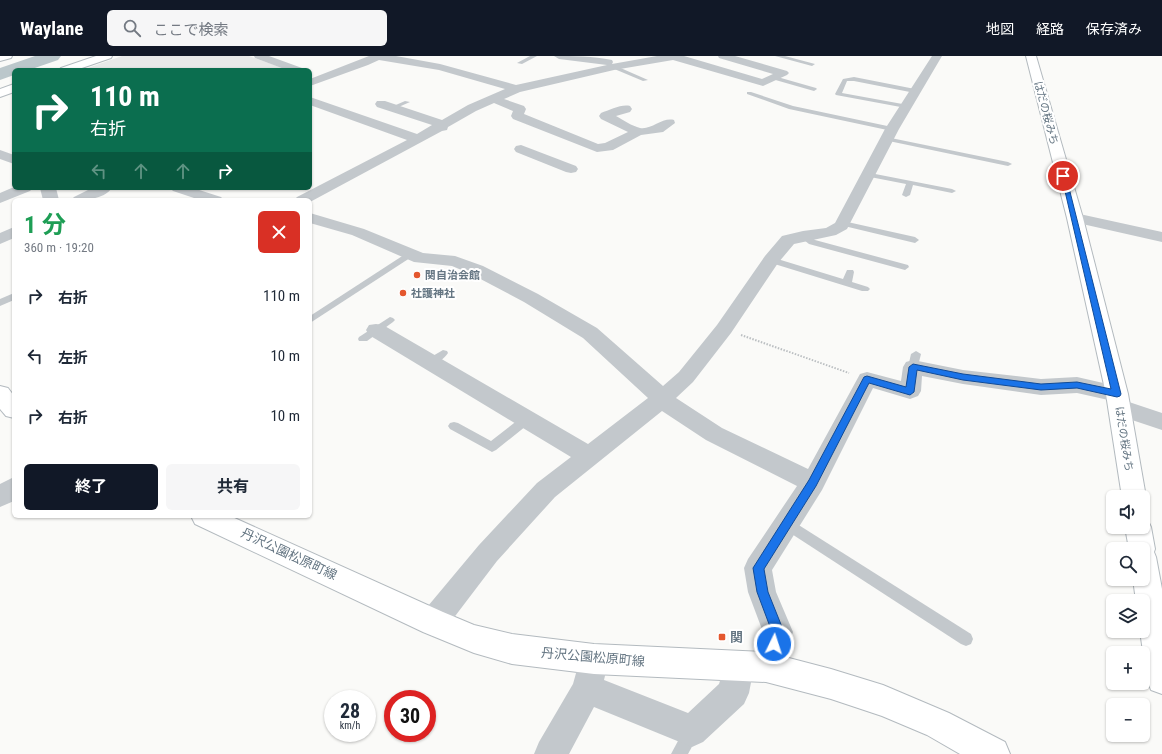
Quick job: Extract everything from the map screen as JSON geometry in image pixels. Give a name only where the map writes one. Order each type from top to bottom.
[{"type":"main road","points":[[0,58],[7,56]]},
{"type":"main road","points":[[71,68],[107,56]]},
{"type":"main road","name":"はだの桜みち","points":[[1031,56],[1075,218],[1118,400],[1133,490]]},
{"type":"main road","points":[[0,93],[12,89]]},
{"type":"main road","points":[[0,394],[12,408]]},
{"type":"main road","name":"丹沢公園松原町線","points":[[208,518],[433,622],[474,639],[512,650],[594,659],[752,667],[831,684],[883,701],[938,724],[992,754]]},
{"type":"main road","points":[[1148,586],[1162,678]]},
{"type":"street","points":[[312,82],[364,63],[377,56],[440,67],[516,89]]},
{"type":"street","points":[[559,56],[586,58],[620,66]]},
{"type":"street","points":[[306,198],[442,127],[472,108],[516,89],[620,66],[674,56],[763,83],[783,73],[723,56]]},
{"type":"street","points":[[433,622],[488,553],[546,490],[663,398],[686,377],[724,329],[771,260],[788,240],[830,232],[841,226],[889,134],[937,56]]},
{"type":"street","points":[[267,57],[293,68]]},
{"type":"street","points":[[312,75],[324,78]]},
{"type":"street","points":[[494,99],[520,109],[517,116],[592,156]]},
{"type":"street","points":[[312,103],[418,140]]},
{"type":"street","points":[[386,106],[438,123],[442,127]]},
{"type":"street","points":[[626,109],[605,116],[638,132]]},
{"type":"street","points":[[556,178],[608,146],[638,132],[658,129],[669,123]]},
{"type":"street","points":[[521,149],[572,169]]},
{"type":"street","points":[[0,154],[12,159]]},
{"type":"street","points":[[0,198],[20,190]]},
{"type":"street","points":[[83,198],[100,190]]},
{"type":"street","points":[[183,190],[204,198]]},
{"type":"street","points":[[1075,218],[1162,237]]},
{"type":"street","points":[[312,219],[358,232],[420,258],[455,261],[477,270],[531,298],[590,333],[671,406],[714,434],[813,483]]},
{"type":"street","points":[[0,239],[12,233]]},
{"type":"street","points":[[376,330],[437,358],[527,419],[588,456]]},
{"type":"street","points":[[586,689],[686,743],[733,694],[778,632],[762,592],[758,568],[813,483],[867,379],[910,392],[915,360],[963,377],[1041,387],[1077,385],[1118,400],[1162,422]]},
{"type":"street","points":[[0,497],[12,488]]},
{"type":"street","points":[[551,754],[586,689],[594,659]]},
{"type":"lane","points":[[520,63],[534,56]]},
{"type":"lane","points":[[778,56],[812,64]]},
{"type":"lane","points":[[620,66],[645,80]]},
{"type":"lane","points":[[774,78],[814,89]]},
{"type":"lane","points":[[906,106],[838,94],[845,80],[854,79],[915,91]]},
{"type":"lane","points":[[749,94],[791,108],[1008,164]]},
{"type":"lane","points":[[386,106],[407,102]]},
{"type":"lane","points":[[868,174],[952,191]]},
{"type":"lane","points":[[906,195],[910,183]]},
{"type":"lane","points":[[843,223],[915,240]]},
{"type":"lane","points":[[803,236],[812,242],[886,258],[905,267]]},
{"type":"lane","points":[[312,319],[410,254]]},
{"type":"lane","points":[[771,260],[865,289]]},
{"type":"lane","points":[[847,283],[850,272]]},
{"type":"lane","points":[[0,303],[12,297]]},
{"type":"lane","points":[[454,426],[492,447],[527,419]]},
{"type":"lane","points":[[786,523],[966,639]]},
{"type":"path","points":[[724,329],[867,379]]},
{"type":"shaded area","points":[[122,56],[249,56],[282,68],[88,68]]},
{"type":"waterway","points":[[17,68],[52,56]]},
{"type":"waterway","points":[[0,74],[12,70]]},
{"type":"place","name":"関自治会館","points":[[417,275]]},
{"type":"place","name":"社護神社","points":[[403,293]]},
{"type":"place","name":"関","points":[[722,637]]},
{"type":"route","points":[[774,644],[778,632],[762,592],[758,568],[813,483],[867,379],[910,392],[913,367],[963,377],[1041,387],[1077,385],[1117,394],[1075,218],[1063,176]]}]
